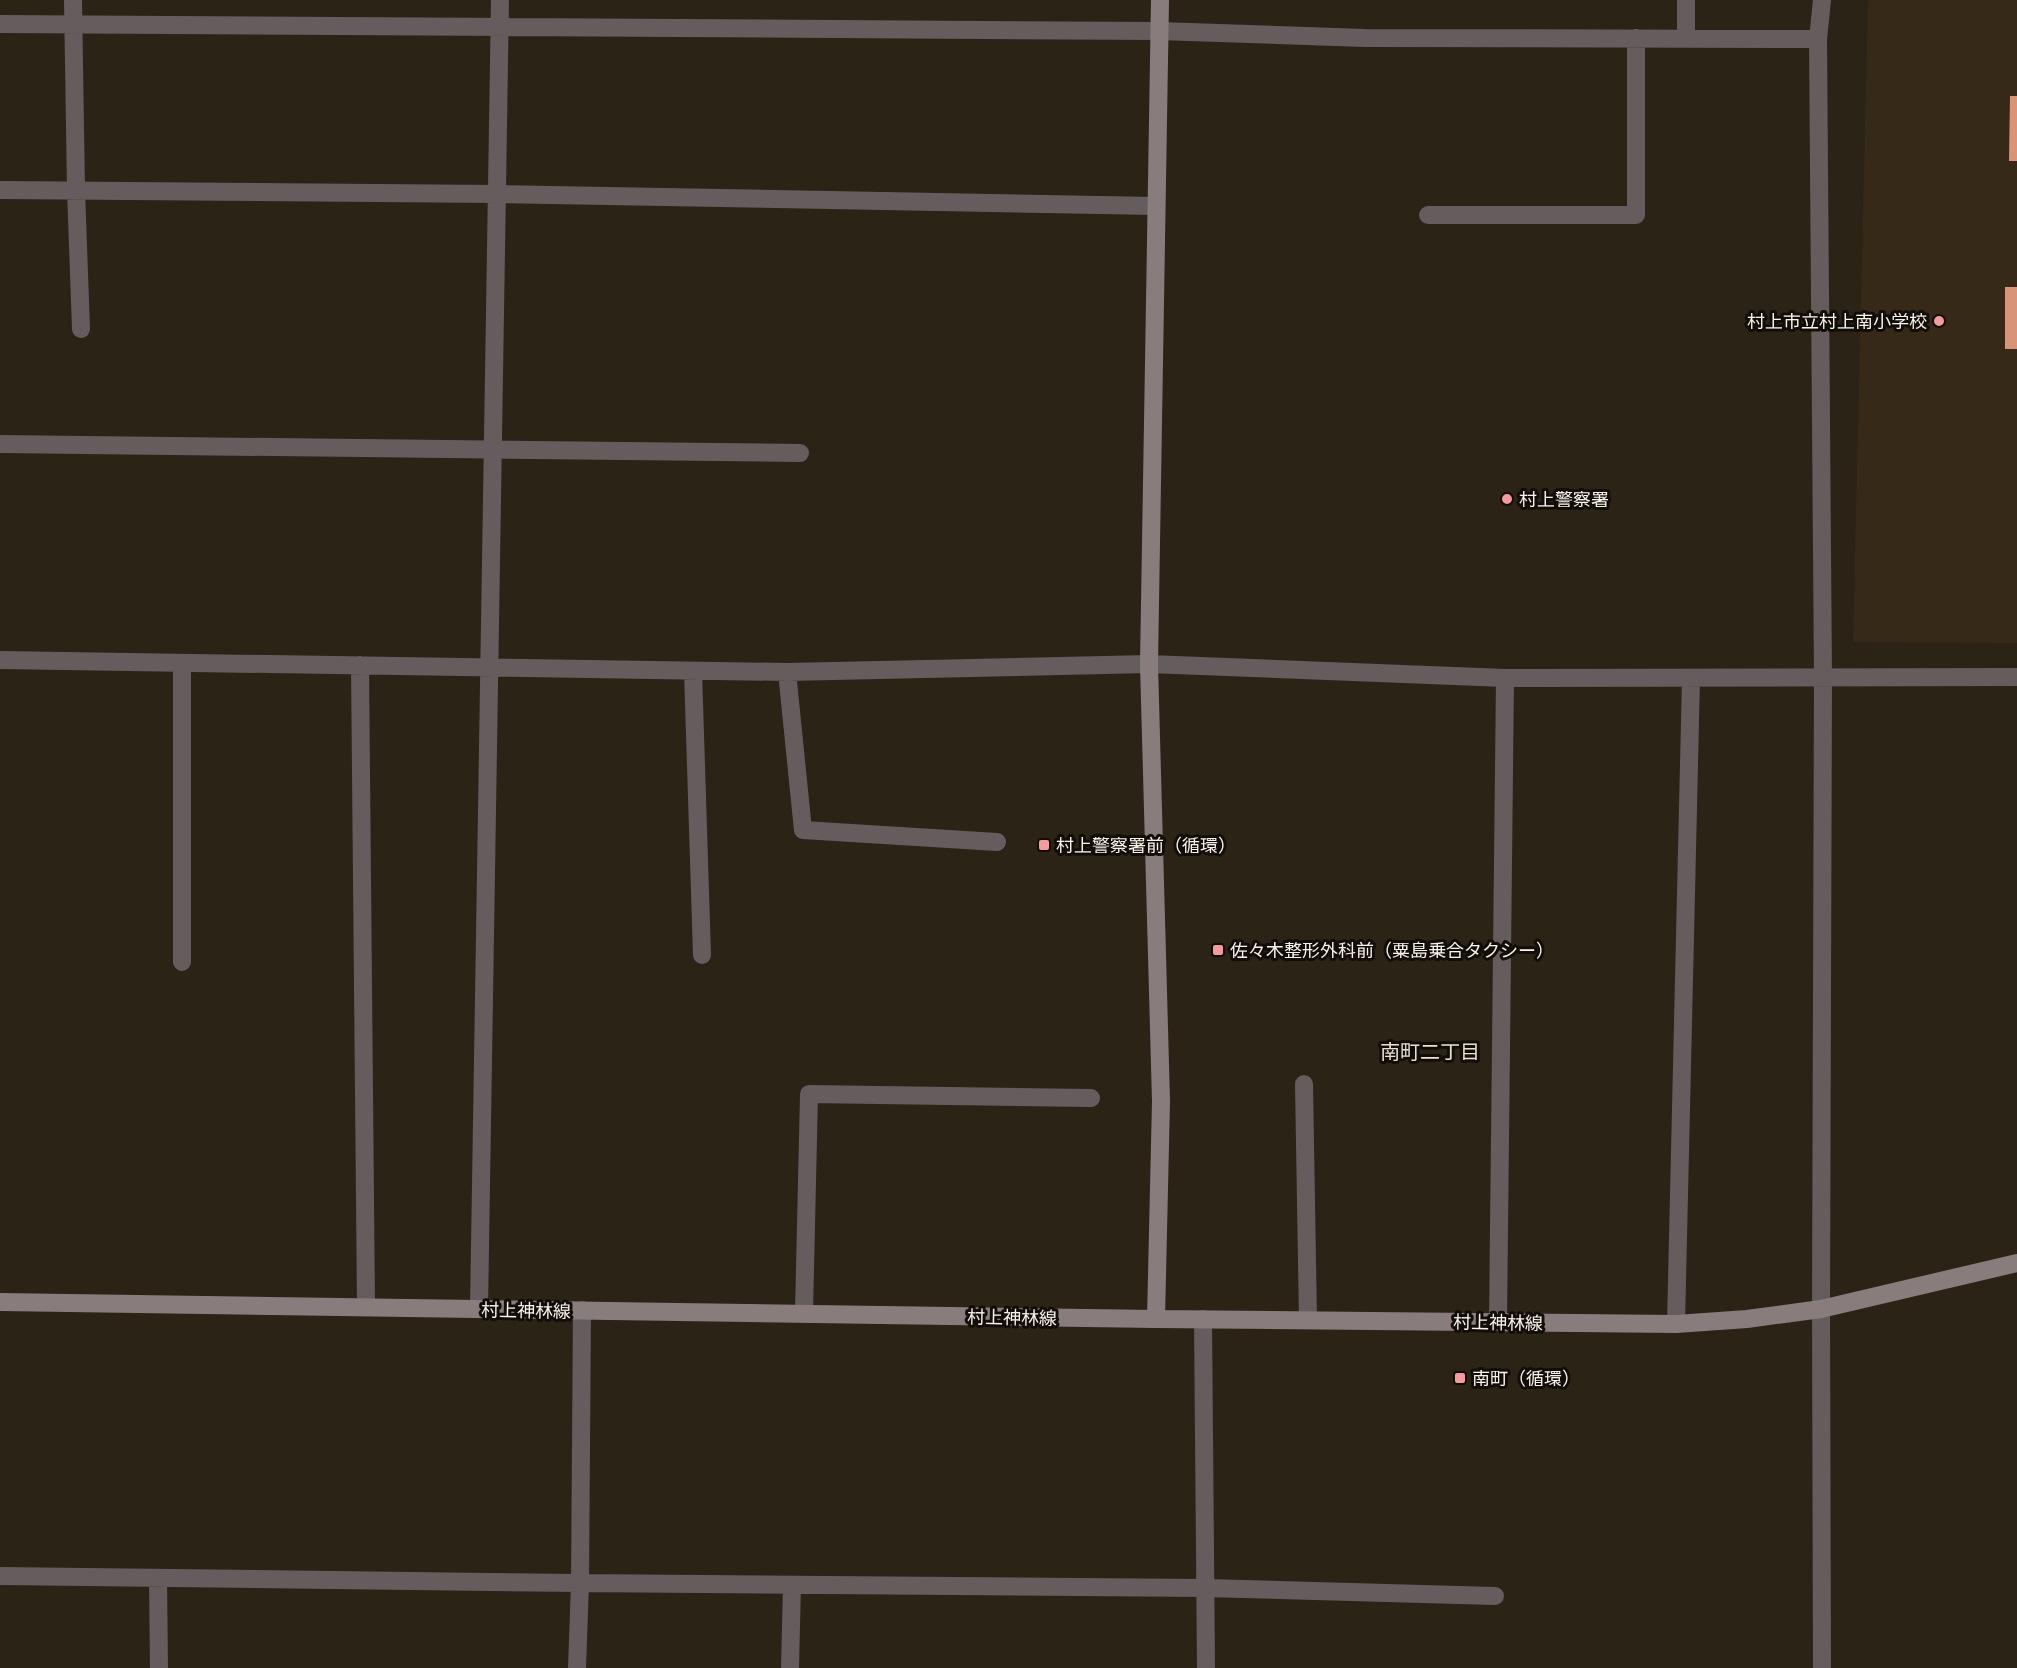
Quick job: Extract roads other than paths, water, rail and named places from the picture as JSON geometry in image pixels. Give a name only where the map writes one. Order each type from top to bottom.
[{"type":"main road","points":[[1156,1319],[1161,1101],[1149,664],[1160,0]]},
{"type":"main road","name":"村上神林線","points":[[0,1302],[1156,1319],[1676,1324],[1747,1319],[1821,1309],[2017,1263]]},
{"type":"street","points":[[73,0],[81,329]]},
{"type":"street","points":[[479,1309],[500,0]]},
{"type":"street","points":[[1686,0],[1686,38]]},
{"type":"street","points":[[1822,0],[1818,39],[1822,678],[1822,1668]]},
{"type":"street","points":[[0,24],[500,29],[1159,31],[1365,38],[1818,39]]},
{"type":"street","points":[[1428,215],[1636,215],[1636,38]]},
{"type":"street","points":[[0,190],[497,194],[1156,206]]},
{"type":"street","points":[[0,444],[800,453]]},
{"type":"street","points":[[0,660],[787,672],[1149,664],[1505,678],[2017,677]]},
{"type":"street","points":[[182,663],[182,962]]},
{"type":"street","points":[[360,665],[366,1307]]},
{"type":"street","points":[[693,671],[702,955]]},
{"type":"street","points":[[787,672],[803,830],[997,842]]},
{"type":"street","points":[[1498,1322],[1505,678]]},
{"type":"street","points":[[1676,1324],[1691,678]]},
{"type":"street","points":[[1304,1084],[1308,1320]]},
{"type":"street","points":[[804,1313],[809,1094],[1091,1098]]},
{"type":"street","points":[[577,1668],[580,1583],[582,1310]]},
{"type":"street","points":[[1203,1319],[1206,1668]]},
{"type":"street","points":[[0,1575],[580,1583],[1205,1587],[1495,1596]]},
{"type":"street","points":[[158,1578],[159,1668]]},
{"type":"street","points":[[790,1668],[792,1585]]},
{"type":"place","name":"村上市立村上南小学校","points":[[1939,321]]},
{"type":"place","name":"村上警察署","points":[[1507,499]]},
{"type":"place","name":"村上警察署前（循環）","points":[[1044,845]]},
{"type":"place","name":"佐々木整形外科前（粟島乗合タクシー）","points":[[1218,950]]},
{"type":"place","name":"南町（循環）","points":[[1460,1378]]},
{"type":"district","name":"南町二丁目","points":[[1430,1051]]}]
